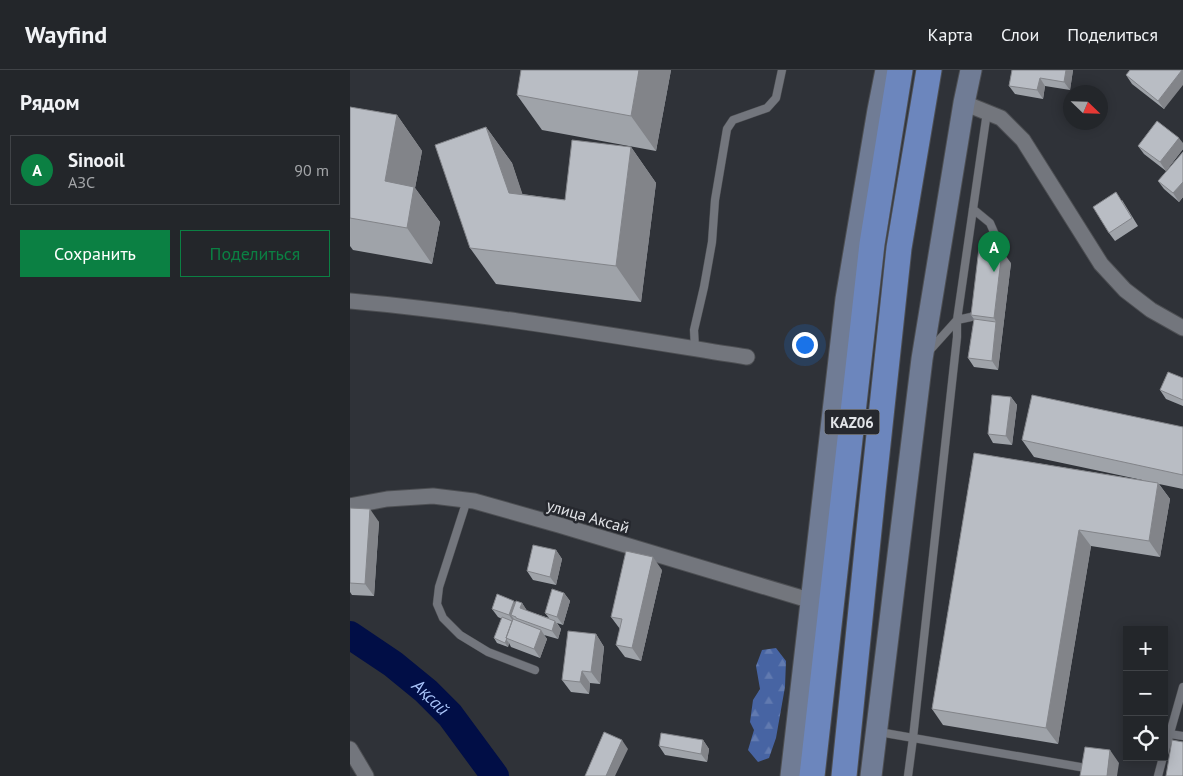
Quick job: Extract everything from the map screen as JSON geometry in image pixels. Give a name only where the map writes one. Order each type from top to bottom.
[{"type":"highway","name":"KАZ06","points":[[812,776],[872,244],[900,70]]},
{"type":"highway","name":"KАZ06","points":[[844,776],[872,490],[900,248],[929,70]]},
{"type":"main road","points":[[791,776],[846,298],[886,70]]},
{"type":"main road","points":[[871,776],[922,359],[971,70]]},
{"type":"street","points":[[964,103],[1001,118],[1023,140],[1101,264],[1125,290],[1151,310],[1183,328]]},
{"type":"street","points":[[350,301],[413,306],[471,314],[747,357]]},
{"type":"street","name":"улица Аксай","points":[[350,506],[388,499],[433,496],[474,501],[812,601]]},
{"type":"street","points":[[350,750],[366,776]]},
{"type":"lane","points":[[694,349],[694,330],[712,242],[715,200],[727,129],[733,120],[768,108],[776,98],[782,70]]},
{"type":"lane","points":[[908,776],[956,347],[957,320],[987,112]]},
{"type":"lane","points":[[974,209],[990,223],[1000,246],[1001,262]]},
{"type":"lane","points":[[922,359],[957,320],[971,317],[982,311]]},
{"type":"lane","points":[[467,500],[440,587],[437,604],[443,618],[460,635],[488,652],[535,670]]},
{"type":"lane","points":[[1168,741],[1183,687]]},
{"type":"lane","points":[[877,732],[1080,767]]},
{"type":"lane","points":[[1170,734],[1183,736]]},
{"type":"lane","points":[[1158,776],[1162,761]]},
{"type":"green space","points":[[776,648],[786,661],[785,687],[776,738],[769,758],[758,762],[748,750],[754,730],[750,722],[753,700],[760,689],[756,666],[762,650]]},
{"type":"building","points":[[521,70],[639,70],[631,116],[517,95]]},
{"type":"building","points":[[1012,70],[1066,70],[1064,82],[1040,78],[1037,90],[1009,86]]},
{"type":"building","points":[[1130,70],[1182,70],[1158,101],[1126,75]]},
{"type":"building","points":[[350,107],[397,115],[385,181],[414,187],[407,228],[350,218]]},
{"type":"building","points":[[1157,121],[1179,138],[1160,162],[1138,146]]},
{"type":"building","points":[[486,127],[509,193],[565,200],[572,140],[631,147],[616,266],[470,248],[435,145]]},
{"type":"building","points":[[1183,152],[1183,182],[1173,193],[1158,181]]},
{"type":"building","points":[[1116,192],[1132,218],[1109,233],[1093,207]]},
{"type":"building","points":[[979,248],[1002,251],[994,318],[971,315]]},
{"type":"building","points":[[974,319],[996,322],[992,361],[968,358]]},
{"type":"building","points":[[1168,372],[1183,378],[1183,400],[1160,390]]},
{"type":"building","points":[[992,395],[1011,397],[1006,436],[988,434]]},
{"type":"building","points":[[1032,395],[1183,427],[1183,475],[1022,440]]},
{"type":"building","points":[[974,453],[1158,483],[1149,541],[1079,530],[1046,728],[932,709]]},
{"type":"building","points":[[350,508],[370,509],[365,584],[350,583]]},
{"type":"building","points":[[533,545],[556,550],[550,577],[527,571]]},
{"type":"building","points":[[626,551],[653,557],[632,648],[616,645],[622,619],[611,617]]},
{"type":"building","points":[[552,589],[564,593],[557,617],[545,613]]},
{"type":"building","points":[[497,594],[514,601],[509,615],[492,609]]},
{"type":"building","points":[[516,601],[522,603],[520,608],[555,621],[552,631],[511,615]]},
{"type":"building","points":[[502,617],[512,621],[505,643],[494,638]]},
{"type":"building","points":[[513,619],[541,630],[534,649],[506,638]]},
{"type":"building","points":[[568,631],[596,634],[591,672],[582,671],[580,682],[562,680]]},
{"type":"building","points":[[604,732],[622,740],[606,776],[585,776]]},
{"type":"building","points":[[661,733],[703,740],[701,754],[659,746]]},
{"type":"building","points":[[1172,740],[1183,742],[1183,776],[1166,776]]},
{"type":"building","points":[[1085,747],[1110,750],[1107,776],[1080,776]]},
{"type":"waterway","name":"Ақсай","points":[[350,635],[393,664],[426,691],[450,715],[495,776]]},
{"type":"place","name":"Sinooil","points":[[994,272]]}]
